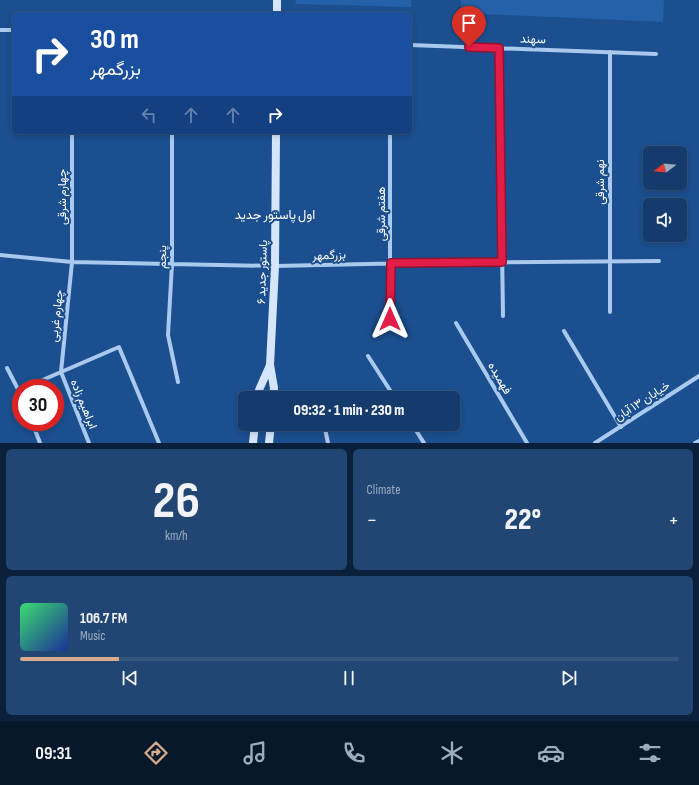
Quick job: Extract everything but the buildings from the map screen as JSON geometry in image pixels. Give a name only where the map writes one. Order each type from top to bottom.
[{"type":"main road","points":[[277,0],[277,12]]},
{"type":"main road","name":"پاستور جدید ۶","points":[[274,391],[270,365],[275,266],[276,134]]},
{"type":"main road","name":"پاستور جدید ۶","points":[[259,391],[270,365]]},
{"type":"main road","points":[[253,443],[254,431]]},
{"type":"main road","points":[[269,443],[270,431]]},
{"type":"street","points":[[0,30],[12,30]]},
{"type":"street","name":"سهند","points":[[412,45],[656,54]]},
{"type":"street","points":[[499,48],[503,316]]},
{"type":"street","name":"نهم شرقی","points":[[610,52],[610,312]]},
{"type":"street","name":"چهارم شرقی","points":[[72,134],[72,262]]},
{"type":"street","name":"پنجم","points":[[172,134],[172,264],[168,335],[178,382]]},
{"type":"street","name":"هفتم شرقی","points":[[390,134],[390,319]]},
{"type":"street","name":"بزرگمهر","points":[[0,256],[72,262],[275,266],[391,263],[659,261]]},
{"type":"street","name":"چهارم غربی","points":[[61,372],[72,262]]},
{"type":"street","name":"فهمیده","points":[[456,323],[527,443]]},
{"type":"street","points":[[564,331],[621,427]]},
{"type":"street","points":[[45,379],[119,347],[159,443]]},
{"type":"street","points":[[368,356],[391,391]]},
{"type":"street","points":[[7,368],[14,379]]},
{"type":"street","name":"ابراهیم زاده","points":[[61,372],[89,443]]},
{"type":"street","name":"خیابان ١٣ آبان","points":[[595,443],[699,376]]},
{"type":"street","points":[[35,431],[40,443]]},
{"type":"street","points":[[325,431],[328,443]]},
{"type":"street","points":[[416,431],[424,443]]},
{"type":"street","points":[[695,443],[699,441]]},
{"type":"shaded area","points":[[296,0],[411,0],[411,7],[295,4]]},
{"type":"shaded area","points":[[461,0],[664,0],[663,22],[461,13]]},
{"type":"district","name":"اول پاستور جدید","points":[[275,214]]},
{"type":"route","points":[[390,319],[391,263],[502,262],[499,48],[469,47]]}]
